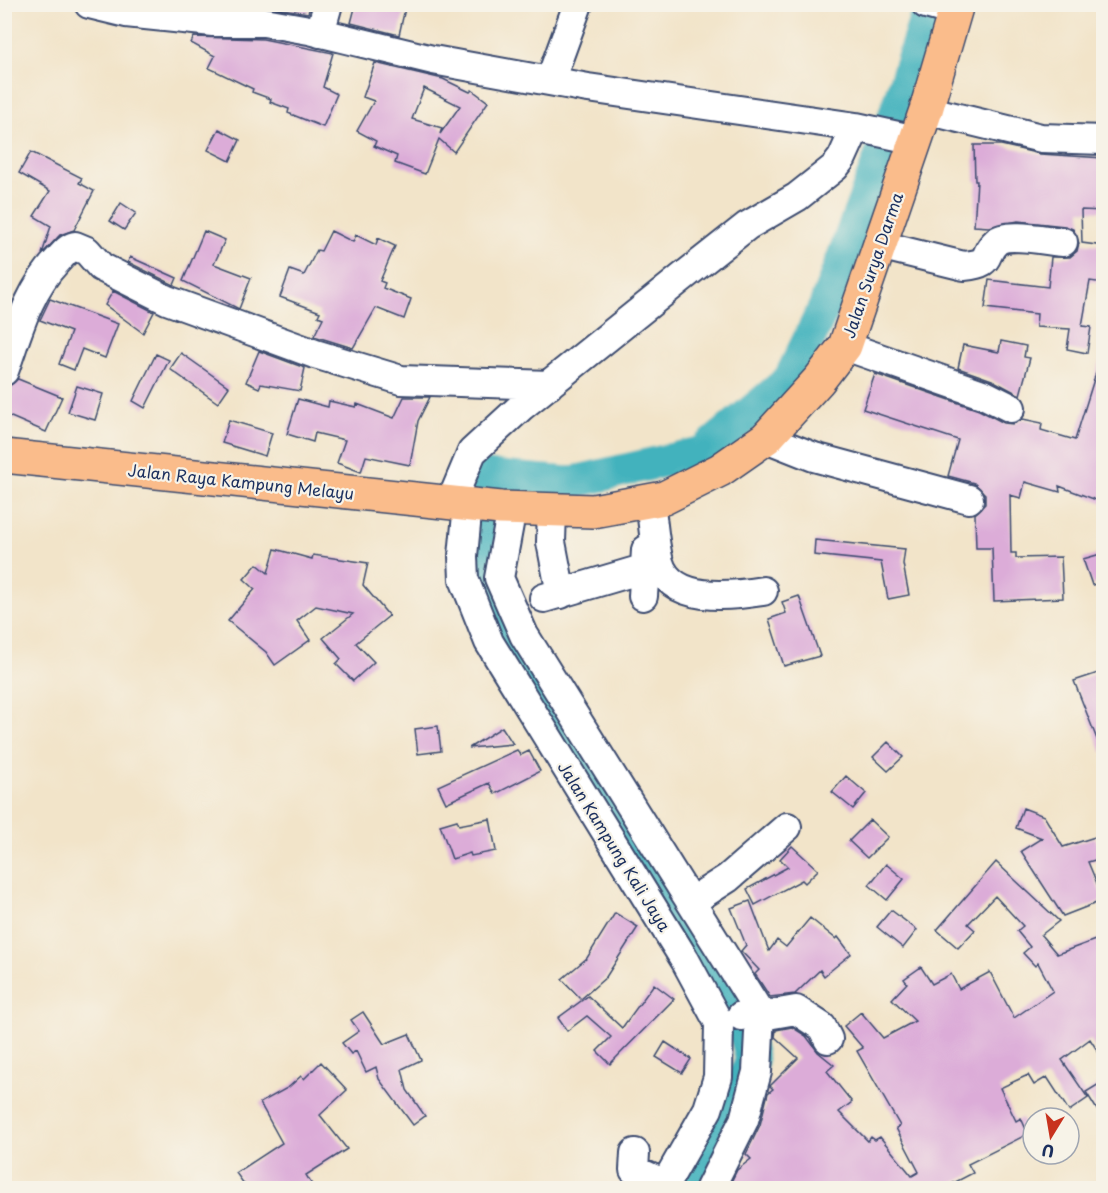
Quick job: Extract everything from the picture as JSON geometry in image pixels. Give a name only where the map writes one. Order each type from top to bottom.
[{"type":"main road","name":"Jalan Surya Darma","points":[[482,505],[593,511],[664,498],[720,470],[766,438],[819,380],[845,346],[916,129],[945,8]]},
{"type":"main road","name":"Jalan Raya Kampung Melayu","points":[[4,456],[482,505]]},
{"type":"street","points":[[89,4],[126,14],[213,22],[264,22],[433,60],[550,81],[866,129],[916,129],[1104,140]]},
{"type":"street","points":[[320,33],[328,4]]},
{"type":"street","points":[[550,81],[578,4]]},
{"type":"street","points":[[710,1188],[744,1120],[757,1072],[692,901],[524,635],[505,597],[482,505],[472,452],[549,385],[747,226],[797,196],[835,167],[866,129]]},
{"type":"street","points":[[879,245],[964,266],[976,264],[987,258],[995,242],[1006,237],[1063,242]]},
{"type":"street","points":[[4,371],[14,307],[69,248],[75,246],[87,251],[101,267],[167,300],[315,354],[390,377],[465,384],[549,385]]},
{"type":"street","points":[[845,346],[985,395],[1011,408]]},
{"type":"street","points":[[766,438],[814,457],[969,499]]},
{"type":"street","points":[[643,596],[646,568],[646,502]]},
{"type":"street","points":[[646,502],[659,563],[664,573],[680,589],[724,597],[763,591]]},
{"type":"street","name":"Jalan Kampung Kali Jaya","points":[[482,505],[463,556],[464,579],[489,642],[686,960],[738,1018],[708,1109],[664,1186]]},
{"type":"street","points":[[552,510],[553,596],[646,568]]},
{"type":"street","points":[[692,901],[728,878],[787,827]]},
{"type":"street","points":[[738,1018],[795,1010],[822,1027],[828,1039]]},
{"type":"street","points":[[635,1154],[634,1170],[664,1186]]},
{"type":"building","points":[[211,4],[311,4],[308,13],[264,6]]},
{"type":"building","points":[[356,4],[406,4],[399,35],[351,23]]},
{"type":"building","points":[[194,37],[263,39],[333,53],[323,87],[337,94],[323,127],[288,113],[289,109],[270,102],[271,99],[252,92],[253,89],[209,68],[215,56],[191,43]]},
{"type":"building","points":[[375,63],[443,79],[470,92],[472,90],[488,102],[454,152],[439,139],[425,174],[395,163],[397,156],[374,146],[376,141],[357,131],[374,101],[363,97]],"holes":[[[424,88],[460,106],[440,134],[442,128],[412,119]]]},
{"type":"building","points":[[219,129],[240,140],[230,161],[208,150]]},
{"type":"building","points":[[974,145],[1001,145],[1040,154],[1104,158],[1104,211],[1081,210],[1082,243],[1104,246],[1104,283],[1090,281],[1082,326],[1091,327],[1087,353],[1067,349],[1070,329],[1036,327],[1037,314],[985,308],[989,280],[1048,287],[1051,257],[1070,257],[1077,251],[1079,243],[1073,229],[1065,226],[1018,221],[989,227],[974,226],[977,181],[975,181]]},
{"type":"building","points":[[31,152],[82,178],[79,183],[94,191],[74,230],[60,235],[42,254],[51,226],[34,216],[50,191],[19,173]]},
{"type":"building","points":[[121,203],[136,213],[124,230],[110,221]]},
{"type":"building","points":[[204,231],[225,240],[214,264],[251,278],[239,309],[183,281]]},
{"type":"building","points":[[331,231],[353,242],[356,235],[376,245],[378,238],[395,246],[380,281],[385,283],[383,288],[411,299],[404,319],[376,308],[353,348],[314,336],[323,318],[318,316],[320,312],[280,297],[290,270],[304,275],[317,250],[321,251]]},
{"type":"building","points":[[130,257],[177,278],[174,285],[128,262]]},
{"type":"building","points":[[113,291],[154,312],[143,333],[105,305]]},
{"type":"building","points":[[50,299],[118,324],[105,358],[82,349],[74,370],[59,364],[71,332],[40,320]]},
{"type":"building","points":[[1001,341],[1026,346],[1024,357],[1030,358],[1020,395],[992,380],[958,368],[963,345],[999,352]]},
{"type":"building","points":[[259,351],[305,368],[300,391],[261,384],[259,388],[246,382]]},
{"type":"building","points":[[181,353],[229,387],[218,403],[170,369]]},
{"type":"building","points":[[156,354],[169,360],[145,408],[133,401]]},
{"type":"building","points":[[1100,360],[1104,360],[1104,503],[1059,486],[1060,492],[1025,482],[1021,498],[1010,495],[1011,553],[1016,553],[1016,558],[1061,557],[1063,598],[994,601],[992,548],[976,548],[975,514],[985,504],[985,494],[974,483],[948,476],[958,440],[863,409],[875,374],[979,410],[1004,423],[1013,424],[1023,419],[1042,423],[1041,430],[1075,440]]},
{"type":"building","points":[[18,379],[62,397],[46,432],[4,414],[4,395],[8,387]]},
{"type":"building","points":[[77,386],[103,394],[95,420],[68,412]]},
{"type":"building","points":[[404,397],[430,397],[418,421],[410,465],[366,456],[361,472],[337,463],[345,440],[315,433],[313,442],[287,434],[298,399],[328,407],[329,401],[356,407],[357,404],[394,418]]},
{"type":"building","points":[[229,420],[272,433],[265,456],[222,443]]},
{"type":"building","points":[[815,540],[905,549],[903,564],[909,595],[888,599],[881,562],[814,555]]},
{"type":"building","points":[[275,549],[312,559],[313,555],[368,563],[363,585],[389,616],[356,643],[374,662],[353,681],[336,664],[341,659],[323,638],[353,614],[316,606],[297,621],[310,640],[275,665],[266,652],[228,621],[255,589],[244,579],[257,564],[268,573]]},
{"type":"building","points":[[1104,553],[1104,582],[1092,585],[1083,559]]},
{"type":"building","points":[[799,596],[820,656],[784,666],[769,619],[786,613],[782,602]]},
{"type":"building","points":[[1104,671],[1104,751],[1102,752],[1074,681]]},
{"type":"building","points":[[438,726],[441,751],[418,754],[415,729]]},
{"type":"building","points":[[502,727],[513,744],[469,748]]},
{"type":"building","points":[[888,742],[903,757],[888,771],[873,757]]},
{"type":"building","points":[[517,750],[521,755],[529,751],[540,771],[495,794],[489,783],[446,803],[438,786]]},
{"type":"building","points":[[846,776],[866,793],[853,809],[832,792]]},
{"type":"building","points":[[1023,808],[1044,816],[1063,847],[1095,837],[1102,858],[1088,862],[1104,900],[1063,916],[1021,851],[1042,838],[1016,828]]},
{"type":"building","points":[[490,819],[496,851],[471,856],[470,853],[452,859],[440,825],[457,820],[459,825]]},
{"type":"building","points":[[870,820],[888,837],[867,858],[849,841]]},
{"type":"building","points":[[792,846],[818,870],[805,883],[802,880],[755,905],[747,889],[788,867],[780,859]]},
{"type":"building","points":[[996,862],[1059,921],[1041,935],[1057,954],[1098,939],[1104,954],[1104,1061],[1090,1039],[1062,1060],[1088,1098],[1076,1106],[1066,1106],[1047,1077],[1034,1085],[1028,1075],[1000,1088],[1016,1121],[1021,1118],[1021,1138],[968,1164],[973,1173],[944,1188],[728,1188],[737,1170],[751,1159],[746,1154],[760,1125],[768,1093],[773,1089],[770,1086],[798,1058],[775,1037],[776,1030],[792,1027],[806,1036],[818,1052],[834,1065],[827,1071],[852,1102],[839,1112],[868,1141],[871,1137],[875,1140],[880,1137],[912,1176],[919,1172],[896,1128],[900,1126],[857,1051],[863,1048],[844,1026],[861,1012],[883,1038],[915,1021],[892,999],[907,983],[904,979],[921,967],[932,984],[951,974],[959,989],[990,972],[1014,1018],[1053,991],[1038,963],[1035,966],[1023,953],[1030,947],[1017,931],[1023,926],[995,896],[968,924],[975,930],[958,948],[937,930]]},
{"type":"building","points":[[886,864],[904,879],[887,900],[869,885]]},
{"type":"building","points":[[750,901],[769,951],[777,940],[786,947],[810,918],[836,939],[838,937],[851,954],[824,976],[820,970],[795,994],[770,997],[755,974],[759,970],[741,951],[746,945],[731,908]]},
{"type":"building","points":[[891,910],[917,930],[903,948],[877,927]]},
{"type":"building","points":[[615,913],[638,927],[606,977],[581,999],[562,979],[587,958]]},
{"type":"building","points":[[654,984],[674,999],[610,1064],[597,1051],[611,1037],[587,1016],[567,1031],[558,1018],[588,996],[622,1028]]},
{"type":"building","points":[[363,1012],[384,1044],[409,1034],[421,1060],[402,1069],[407,1090],[425,1116],[413,1125],[379,1079],[376,1067],[366,1072],[356,1051],[351,1054],[342,1043],[359,1031],[351,1020]]},
{"type":"building","points":[[665,1042],[691,1059],[682,1073],[656,1057]]},
{"type":"building","points":[[321,1062],[347,1090],[320,1115],[347,1149],[306,1175],[314,1188],[247,1188],[236,1173],[282,1143],[260,1103],[289,1087],[301,1076],[304,1079]]},
{"type":"building","points":[[1104,1081],[1104,1121],[1086,1092]]},
{"type":"waterway","points":[[682,1188],[752,1061],[737,1002],[501,641],[477,556],[488,476],[569,483],[703,452],[789,380],[824,308],[887,138],[930,4]]}]
